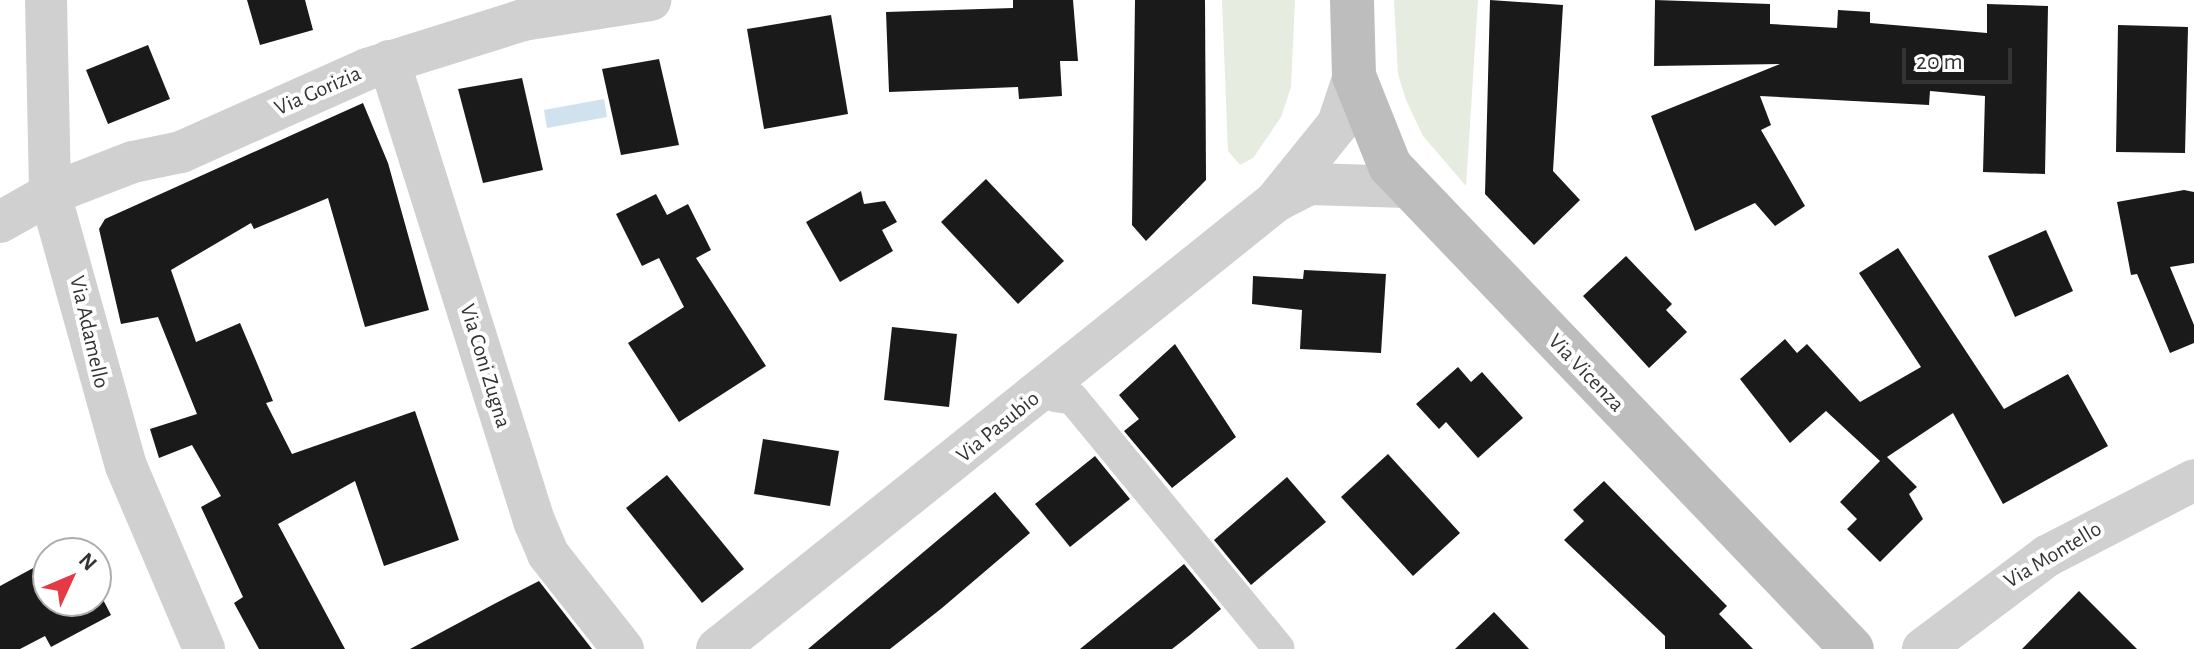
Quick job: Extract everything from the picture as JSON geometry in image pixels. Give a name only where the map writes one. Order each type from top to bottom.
[{"type":"main road","name":"Via Vicenza","points":[[1352,0],[1354,76],[1375,139],[1407,187],[1852,649]]},
{"type":"street","name":"Via Adamello","points":[[46,0],[50,194],[126,466],[204,649]]},
{"type":"street","name":"Via Gorizia","points":[[0,222],[50,194],[133,162],[181,152],[389,61],[523,20],[650,0]]},
{"type":"street","name":"Via Coni Zugna","points":[[389,61],[535,523],[548,554],[623,649]]},
{"type":"street","name":"Via Pasubio","points":[[717,649],[1048,387],[1275,202],[1338,124],[1354,76]]},
{"type":"street","name":"Via Pasubio","points":[[1275,202],[1310,184],[1407,187]]},
{"type":"street","points":[[1048,387],[1055,396],[1073,399],[1278,648]]},
{"type":"street","name":"Via Montello","points":[[1923,649],[2036,563],[2192,481]]},
{"type":"shaded area","points":[[1222,0],[1295,0],[1291,87],[1281,117],[1253,158],[1240,165],[1228,151]]},
{"type":"shaded area","points":[[1394,0],[1478,0],[1466,186],[1423,136],[1406,100],[1398,74]]},
{"type":"water","points":[[604,99],[607,117],[547,128],[544,110]]},
{"type":"building","points":[[247,0],[305,0],[313,30],[260,45]]},
{"type":"building","points":[[1013,0],[1073,0],[1078,61],[1060,61],[1062,96],[1019,99],[1018,87],[889,92],[886,12],[1013,8]]},
{"type":"building","points":[[1135,0],[1205,0],[1206,180],[1146,241],[1132,225]]},
{"type":"building","points":[[1490,0],[1563,5],[1553,171],[1580,200],[1534,245],[1485,194]]},
{"type":"building","points":[[1655,0],[1770,4],[1770,24],[1837,28],[1838,10],[1870,12],[1870,23],[1987,33],[1987,4],[2048,6],[2045,174],[1983,172],[1985,96],[1930,91],[1929,105],[1760,96],[1771,125],[1761,130],[1805,206],[1775,226],[1755,203],[1695,231],[1651,116],[1780,64],[1654,66]]},
{"type":"building","points":[[831,15],[848,114],[764,129],[747,29]]},
{"type":"building","points":[[2118,25],[2188,27],[2185,153],[2116,152]]},
{"type":"building","points":[[148,45],[170,99],[108,124],[86,70]]},
{"type":"building","points":[[659,59],[679,145],[621,155],[602,69]]},
{"type":"building","points":[[522,78],[543,170],[483,183],[458,89]]},
{"type":"building","points":[[363,103],[388,163],[429,310],[365,327],[328,198],[254,229],[251,223],[171,270],[196,342],[240,323],[273,401],[266,403],[292,454],[415,411],[459,540],[384,566],[355,481],[278,524],[345,649],[259,649],[234,603],[243,597],[201,507],[221,496],[192,445],[159,458],[150,429],[197,414],[158,317],[121,324],[99,229],[105,219]]},
{"type":"building","points":[[986,179],[1064,261],[1018,304],[941,222]]},
{"type":"building","points":[[2184,190],[2194,192],[2194,263],[2170,267],[2194,325],[2194,343],[2170,353],[2137,274],[2131,275],[2117,202]]},
{"type":"building","points":[[861,191],[864,204],[885,201],[897,222],[882,230],[893,251],[840,282],[806,222]]},
{"type":"building","points":[[656,194],[667,215],[688,204],[711,250],[696,258],[766,366],[679,422],[628,343],[684,307],[659,258],[642,266],[616,214]]},
{"type":"building","points":[[2046,230],[2073,291],[2015,317],[1988,256]]},
{"type":"building","points":[[1898,248],[2004,409],[2068,374],[2108,446],[2003,504],[1953,413],[1887,457],[1917,487],[1909,494],[1923,519],[1880,562],[1847,529],[1857,519],[1840,502],[1880,461],[1826,411],[1790,443],[1740,379],[1785,339],[1797,353],[1807,344],[1860,402],[1921,367],[1859,273]]},
{"type":"building","points":[[1626,256],[1672,304],[1666,310],[1687,332],[1649,368],[1583,296]]},
{"type":"building","points":[[1304,270],[1386,274],[1381,353],[1300,349],[1302,310],[1252,304],[1253,276],[1303,279]]},
{"type":"building","points":[[892,327],[957,334],[949,407],[884,400]]},
{"type":"building","points":[[1175,344],[1236,437],[1172,488],[1124,431],[1139,419],[1119,395]]},
{"type":"building","points":[[1458,367],[1471,382],[1482,372],[1523,418],[1478,458],[1446,422],[1439,429],[1416,404]]},
{"type":"building","points":[[763,439],[839,451],[830,506],[754,494]]},
{"type":"building","points":[[1388,454],[1460,533],[1413,576],[1341,497]]},
{"type":"building","points":[[1095,456],[1130,499],[1070,547],[1035,504]]},
{"type":"building","points":[[667,475],[744,569],[702,603],[626,508]]},
{"type":"building","points":[[1287,477],[1326,522],[1251,585],[1214,540]]},
{"type":"building","points":[[1604,481],[1727,606],[1719,614],[1753,649],[1665,649],[1665,636],[1564,540],[1584,521],[1573,510]]},
{"type":"building","points":[[995,492],[1030,533],[942,608],[890,649],[808,649]]},
{"type":"building","points":[[1184,564],[1221,609],[1190,635],[1172,649],[1080,649]]},
{"type":"building","points":[[32,569],[32,617],[107,617],[51,647],[45,636],[20,649],[0,649],[0,586]]},
{"type":"building","points":[[539,581],[592,649],[410,649],[496,603]]},
{"type":"building","points":[[2079,591],[2137,649],[2022,649]]},
{"type":"building","points":[[1494,612],[1529,649],[1455,649]]}]
